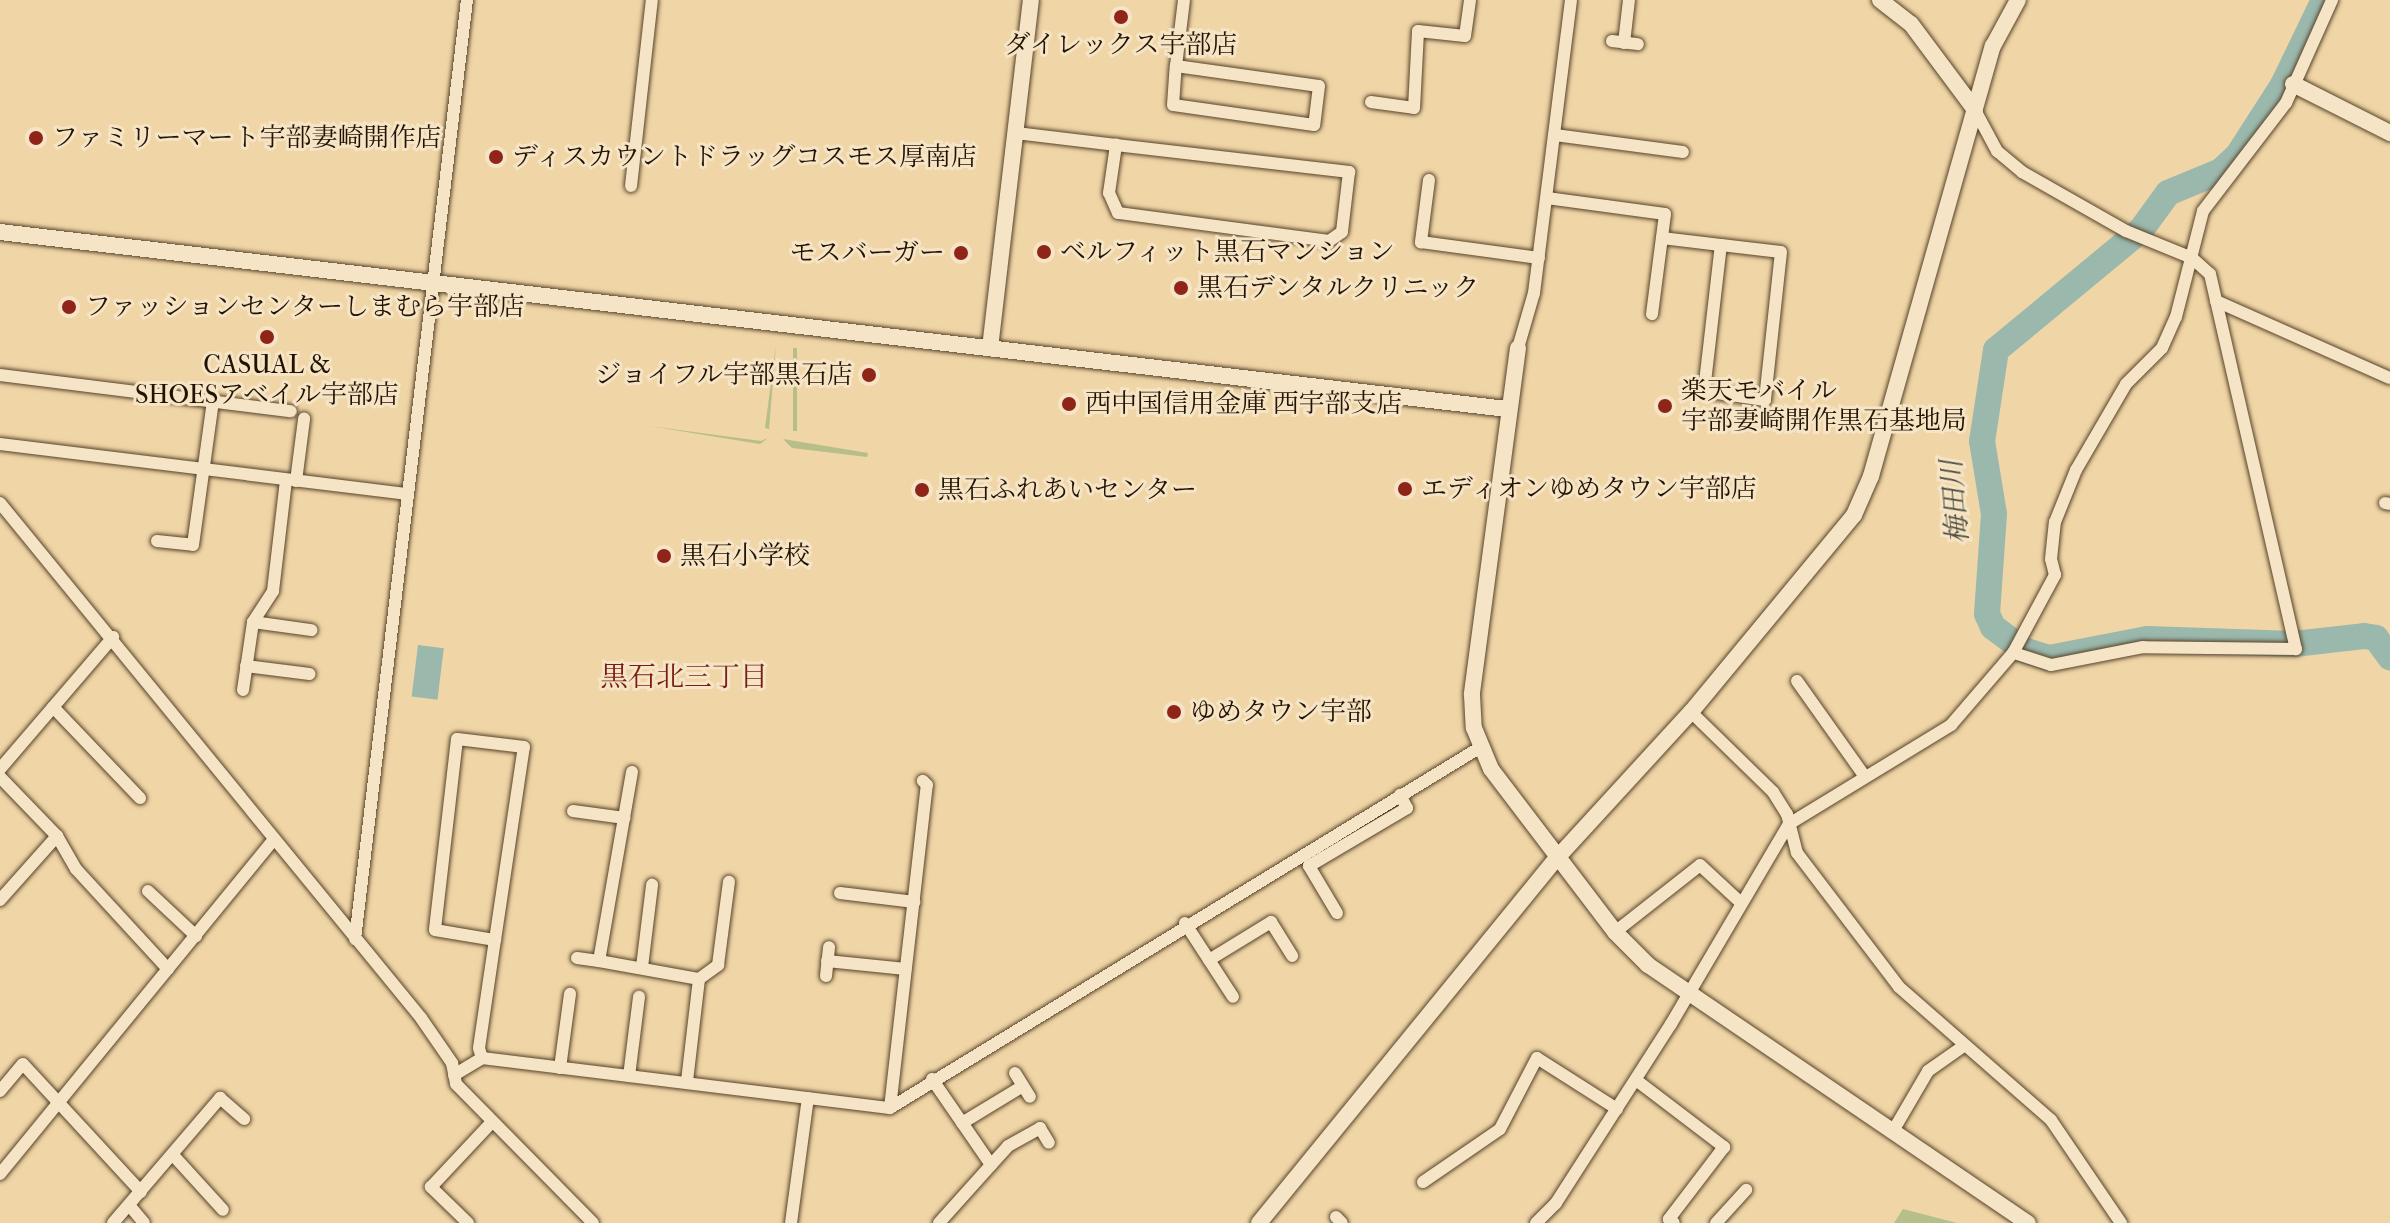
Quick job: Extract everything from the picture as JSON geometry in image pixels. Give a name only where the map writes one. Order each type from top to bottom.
[{"type":"street","points":[[355,939],[467,0]]},
{"type":"street","points":[[631,186],[652,0]]},
{"type":"street","points":[[990,348],[1031,0]]},
{"type":"street","points":[[1176,66],[1319,86],[1314,125],[1173,105],[1176,66],[1184,0]]},
{"type":"street","points":[[1371,102],[1414,108],[1418,31],[1465,36],[1470,0]]},
{"type":"street","points":[[1571,0],[1539,258],[1507,409],[1473,683],[1471,710],[1479,748],[1501,788],[1615,932],[1686,994],[2028,1223]]},
{"type":"street","points":[[1625,43],[1629,0]]},
{"type":"street","points":[[1880,0],[1911,24],[1975,110],[1997,151],[2022,172],[2126,231],[2192,258],[2210,274],[2296,643],[2154,646],[2051,665],[2016,648]]},
{"type":"street","points":[[1259,1223],[1557,858],[1691,712],[1840,537],[1866,490],[1993,46],[2018,0]]},
{"type":"street","points":[[1536,1223],[1556,1203],[1636,1080],[1789,824],[1863,774],[1951,725],[2016,648],[2055,575],[2051,559],[2055,522],[2076,470],[2126,384],[2162,348],[2192,258],[2203,211],[2269,130],[2332,0]]},
{"type":"street","points":[[2293,84],[2390,133]]},
{"type":"street","points":[[1016,133],[1349,172],[1342,232],[1329,241],[1118,213],[1109,193],[1116,145]]},
{"type":"street","points":[[1555,135],[1683,152]]},
{"type":"street","points":[[1429,180],[1421,242],[1539,258]]},
{"type":"street","points":[[1547,198],[1665,214],[1652,314]]},
{"type":"street","points":[[0,232],[1507,409]]},
{"type":"street","points":[[1662,238],[1781,252],[1765,400],[1704,391],[1721,245]]},
{"type":"street","points":[[2216,301],[2390,378]]},
{"type":"street","points":[[0,375],[291,411]]},
{"type":"street","points":[[157,541],[193,545],[213,401]]},
{"type":"street","points":[[243,690],[253,622],[273,591],[304,419]]},
{"type":"street","points":[[0,444],[408,494]]},
{"type":"street","points":[[0,503],[113,637],[272,842],[421,1018],[452,1063],[456,1084],[588,1221]]},
{"type":"street","points":[[253,622],[311,630]]},
{"type":"street","points":[[0,769],[113,637]]},
{"type":"street","points":[[246,666],[309,674]]},
{"type":"street","points":[[1797,681],[1863,774]]},
{"type":"street","points":[[53,707],[140,798]]},
{"type":"street","points":[[1691,712],[1757,771],[1789,824],[1797,853],[1876,958],[1962,1047],[2051,1120],[2121,1223]]},
{"type":"street","points":[[482,1058],[479,1048],[524,747],[457,739],[435,930],[495,940]]},
{"type":"street","points":[[454,1075],[482,1058],[890,1108],[1185,923],[1479,748]]},
{"type":"street","points":[[599,961],[632,772]]},
{"type":"street","points":[[0,777],[57,836],[76,869],[168,969]]},
{"type":"street","points":[[890,1108],[927,785],[923,781]]},
{"type":"street","points":[[1337,913],[1309,866],[1407,808],[1400,795]]},
{"type":"street","points":[[573,811],[625,818]]},
{"type":"street","points":[[0,900],[57,836]]},
{"type":"street","points":[[0,1174],[58,1099],[272,842]]},
{"type":"street","points":[[1615,932],[1700,865],[1740,902]]},
{"type":"street","points":[[687,1081],[699,979],[718,965],[729,882]]},
{"type":"street","points":[[642,967],[652,885]]},
{"type":"street","points":[[148,891],[196,936]]},
{"type":"street","points":[[840,893],[914,902]]},
{"type":"street","points":[[1209,960],[1271,922],[1292,956]]},
{"type":"street","points":[[1185,923],[1233,997]]},
{"type":"street","points":[[826,976],[829,947]]},
{"type":"street","points":[[577,958],[699,979]]},
{"type":"street","points":[[827,961],[906,969]]},
{"type":"street","points":[[560,1068],[570,994]]},
{"type":"street","points":[[629,1076],[639,997]]},
{"type":"street","points":[[1893,1131],[1928,1071],[1962,1047]]},
{"type":"street","points":[[1423,1182],[1500,1129],[1537,1058],[1617,1109]]},
{"type":"street","points":[[0,1091],[23,1064],[141,1192]]},
{"type":"street","points":[[962,1123],[1026,1092],[1015,1073]]},
{"type":"street","points":[[932,1079],[991,1165]]},
{"type":"street","points":[[1636,1080],[1724,1147],[1670,1222]]},
{"type":"street","points":[[113,1223],[220,1098],[244,1119]]},
{"type":"street","points":[[791,1223],[808,1098]]},
{"type":"street","points":[[468,1223],[431,1187],[491,1123]]},
{"type":"street","points":[[939,1223],[1008,1146],[1040,1128],[1049,1143]]},
{"type":"street","points":[[173,1155],[223,1210]]},
{"type":"street","points":[[1735,1223],[1720,1218],[1746,1190]]},
{"type":"street","points":[[129,1205],[144,1223]]},
{"type":"green space","points":[[776,345],[769,429],[765,428]]},
{"type":"green space","points":[[793,348],[797,348],[797,431],[793,431]]},
{"type":"green space","points":[[649,426],[761,441],[768,438],[760,444]]},
{"type":"green space","points":[[783,439],[868,453],[867,457],[792,448]]},
{"type":"green space","points":[[1903,1209],[1957,1223],[1894,1223]]},
{"type":"shaded area","points":[[418,645],[444,648],[437,700],[412,697]]},
{"type":"waterway","name":"梅田川","points":[[2324,0],[2283,85],[2238,155],[2221,171],[2168,193],[2141,230],[1996,350],[1982,441],[1994,514],[1987,614],[1993,627],[2024,650],[2049,658],[2147,639],[2294,644],[2364,636],[2376,638],[2390,657]]},
{"type":"place","name":"ダイレックス宇部店","points":[[1121,17]]},
{"type":"place","name":"ファミリーマート宇部妻崎開作店","points":[[36,138]]},
{"type":"place","name":"ディスカウントドラッグコスモス厚南店","points":[[496,157]]},
{"type":"place","name":"ベルフィット黒石マンション","points":[[1044,252]]},
{"type":"place","name":"モスバーガー","points":[[961,253]]},
{"type":"place","name":"黒石デンタルクリニック","points":[[1181,288]]},
{"type":"place","name":"ファッションセンターしまむら宇部店","points":[[69,307]]},
{"type":"place","name":"CASUAL & SHOESアベイル宇部店","points":[[267,337]]},
{"type":"place","name":"ジョイフル宇部黒石店","points":[[869,375]]},
{"type":"place","name":"西中国信用金庫 西宇部支店","points":[[1069,404]]},
{"type":"place","name":"楽天モバイル 宇部妻崎開作黒石基地局","points":[[1665,406]]},
{"type":"place","name":"エディオンゆめタウン宇部店","points":[[1405,489]]},
{"type":"place","name":"黒石ふれあいセンター","points":[[922,490]]},
{"type":"place","name":"黒石小学校","points":[[664,556]]},
{"type":"place","name":"ゆめタウン宇部","points":[[1174,712]]},
{"type":"district","name":"黒石北三丁目","points":[[684,677]]}]
